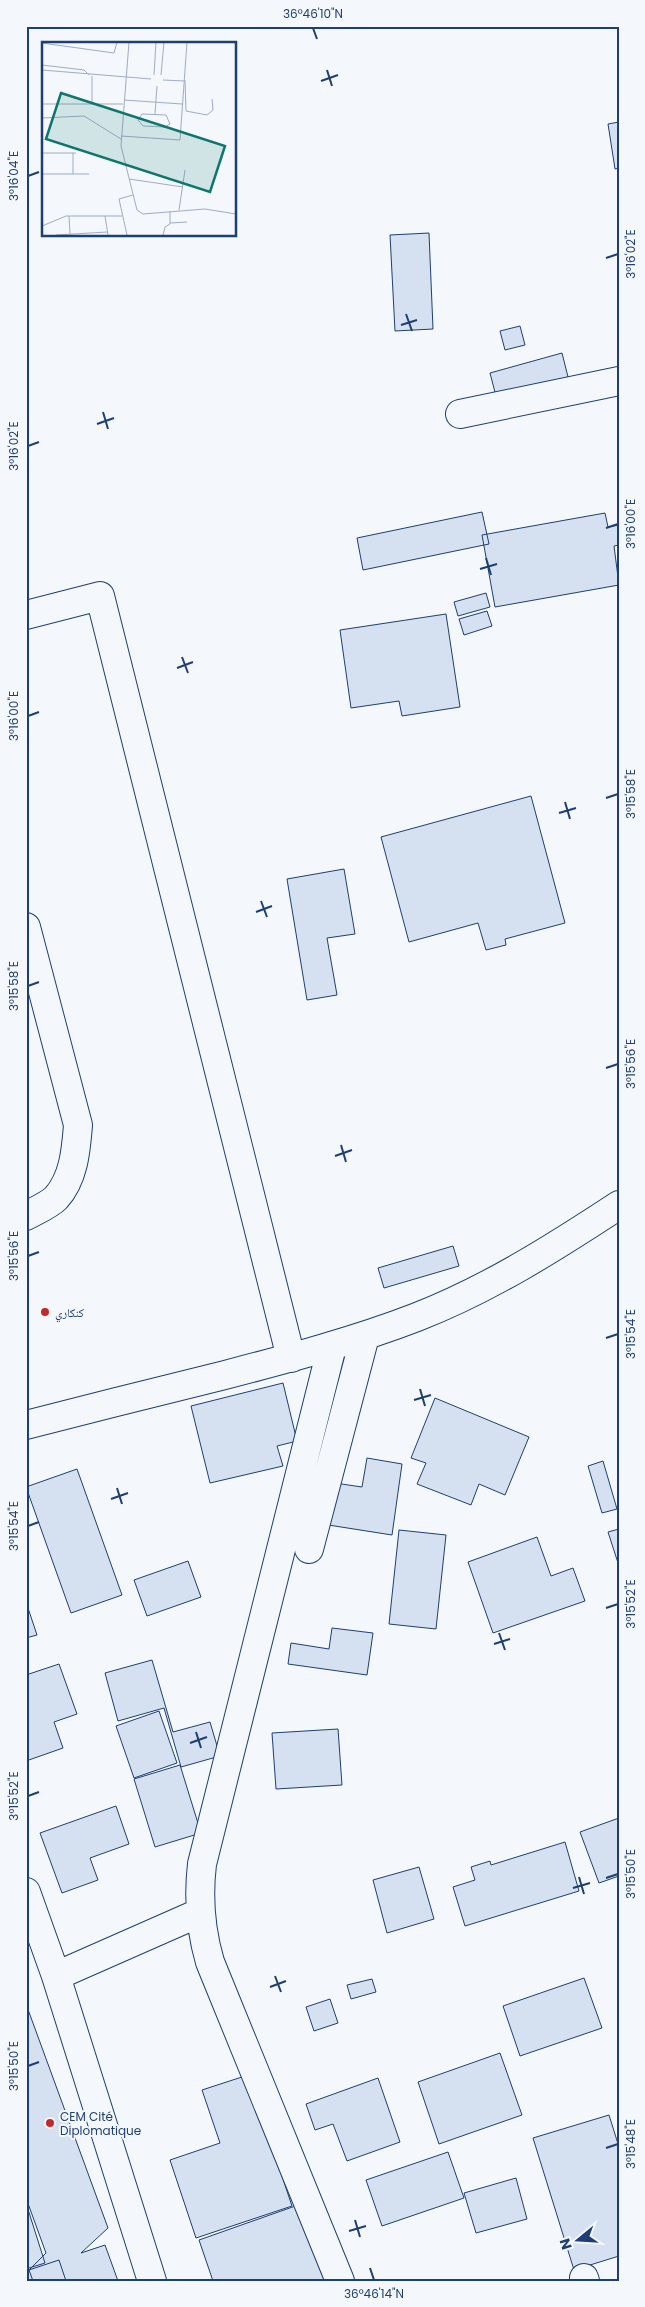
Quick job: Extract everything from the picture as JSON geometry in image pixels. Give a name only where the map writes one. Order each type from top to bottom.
[{"type":"street","points":[[460,414],[619,380]]},
{"type":"street","points":[[26,615],[100,596],[291,1358]]},
{"type":"street","points":[[26,927],[78,1125],[76,1154],[68,1180],[55,1199],[26,1216]]},
{"type":"street","points":[[26,1425],[291,1358],[365,1336],[418,1317],[470,1294],[550,1250],[619,1205]]},
{"type":"street","points":[[309,1549],[365,1336]]},
{"type":"street","points":[[332,1346],[202,1864],[199,1913],[203,1938],[210,1962],[340,2281]]},
{"type":"street","points":[[26,1892],[56,1976],[152,2281]]},
{"type":"street","points":[[56,1976],[199,1913]]},
{"type":"building","points":[[619,122],[619,168],[615,169],[608,124]]},
{"type":"building","points":[[429,233],[433,329],[395,331],[390,235]]},
{"type":"building","points":[[520,326],[525,345],[505,350],[500,331]]},
{"type":"building","points":[[562,353],[569,381],[497,400],[490,373]]},
{"type":"building","points":[[482,512],[489,544],[363,570],[357,538]]},
{"type":"building","points":[[605,513],[608,527],[619,525],[619,545],[614,546],[619,585],[495,607],[482,535]]},
{"type":"building","points":[[486,593],[490,607],[458,616],[454,602]]},
{"type":"building","points":[[487,611],[492,626],[464,635],[459,619]]},
{"type":"building","points":[[446,614],[460,707],[402,716],[399,701],[351,708],[340,630]]},
{"type":"building","points":[[531,796],[565,923],[505,939],[506,945],[486,950],[478,923],[409,942],[381,837]]},
{"type":"building","points":[[344,869],[355,934],[327,938],[337,995],[307,1000],[287,879]]},
{"type":"building","points":[[453,1246],[459,1266],[384,1288],[378,1268]]},
{"type":"building","points":[[283,1383],[297,1441],[277,1446],[283,1466],[210,1483],[191,1406]]},
{"type":"building","points":[[435,1398],[529,1437],[505,1495],[479,1484],[471,1505],[417,1484],[426,1463],[411,1458]]},
{"type":"building","points":[[367,1458],[402,1464],[392,1535],[322,1524],[328,1482],[362,1487]]},
{"type":"building","points":[[603,1461],[617,1509],[602,1513],[588,1466]]},
{"type":"building","points":[[77,1469],[122,1595],[71,1613],[26,1487]]},
{"type":"building","points":[[619,1529],[619,1566],[608,1532]]},
{"type":"building","points":[[399,1530],[446,1535],[436,1629],[389,1624]]},
{"type":"building","points":[[537,1537],[551,1576],[573,1568],[585,1601],[493,1633],[468,1562]]},
{"type":"building","points":[[188,1561],[201,1597],[147,1616],[134,1580]]},
{"type":"building","points":[[26,1602],[37,1635],[26,1638]]},
{"type":"building","points":[[332,1628],[373,1633],[367,1675],[288,1664],[291,1643],[329,1649]]},
{"type":"building","points":[[152,1660],[173,1732],[210,1722],[220,1756],[181,1767],[164,1708],[118,1721],[105,1673]]},
{"type":"building","points":[[59,1664],[77,1714],[54,1722],[63,1748],[26,1761],[26,1675]]},
{"type":"building","points":[[159,1711],[177,1763],[134,1778],[116,1726]]},
{"type":"building","points":[[338,1729],[342,1785],[276,1789],[272,1733]]},
{"type":"building","points":[[180,1765],[201,1833],[155,1847],[134,1779]]},
{"type":"building","points":[[116,1806],[129,1844],[90,1858],[98,1880],[62,1893],[40,1833]]},
{"type":"building","points":[[619,1818],[619,1876],[599,1883],[580,1832]]},
{"type":"building","points":[[565,1842],[579,1891],[465,1926],[453,1887],[475,1880],[471,1867],[490,1861],[491,1865]]},
{"type":"building","points":[[419,1867],[434,1919],[387,1933],[373,1880]]},
{"type":"building","points":[[584,1978],[602,2028],[520,2056],[503,2006]]},
{"type":"building","points":[[372,1979],[376,1992],[351,1999],[347,1985]]},
{"type":"building","points":[[330,1999],[338,2023],[314,2031],[306,2007]]},
{"type":"building","name":"CEM Cité Diplomatique","points":[[26,2004],[108,2228],[81,2253],[105,2245],[118,2281],[33,2281],[29,2270],[46,2253],[26,2198]]},
{"type":"building","points":[[500,2053],[522,2115],[439,2144],[418,2082]]},
{"type":"building","points":[[248,2075],[292,2206],[196,2238],[170,2160],[220,2143],[202,2090]]},
{"type":"building","points":[[378,2078],[400,2142],[347,2161],[333,2124],[315,2130],[306,2104]]},
{"type":"building","points":[[609,2115],[619,2147],[619,2256],[574,2270],[533,2138]]},
{"type":"building","points":[[448,2152],[464,2198],[382,2226],[366,2180]]},
{"type":"building","points":[[516,2178],[527,2219],[476,2233],[464,2193]]},
{"type":"building","points":[[26,2203],[45,2263],[26,2269]]},
{"type":"building","points":[[301,2204],[328,2281],[213,2281],[199,2240]]},
{"type":"building","points":[[59,2260],[66,2281],[26,2281],[26,2271]]},
{"type":"place","name":"كنكاري","points":[[45,1312]]},
{"type":"place","name":"CEM Cité Diplomatique","points":[[50,2123]]}]
